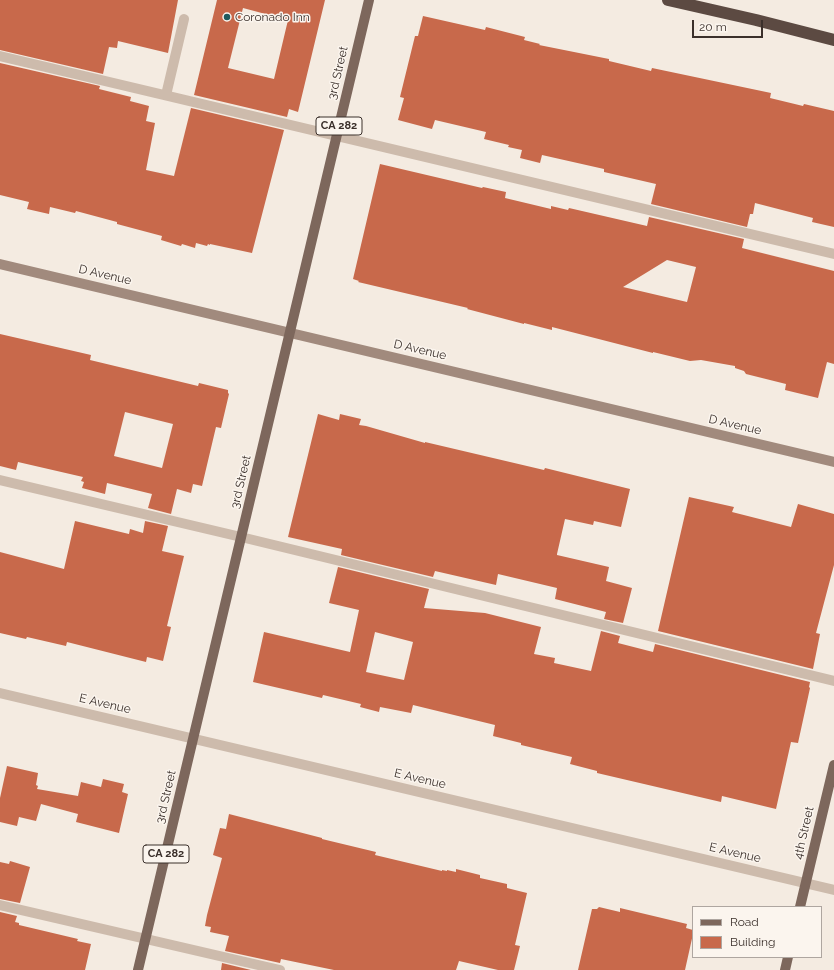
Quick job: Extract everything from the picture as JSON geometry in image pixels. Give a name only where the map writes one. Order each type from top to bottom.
[{"type":"highway","points":[[668,0],[834,40]]},
{"type":"main road","name":"3rd Street","points":[[138,970],[369,0]]},
{"type":"main road","name":"4th Street","points":[[800,906],[834,765]]},
{"type":"main road","points":[[785,970],[788,958]]},
{"type":"street","points":[[166,95],[184,19]]},
{"type":"street","points":[[0,56],[834,254]]},
{"type":"street","name":"D Avenue","points":[[0,264],[834,462]]},
{"type":"street","points":[[0,480],[834,681]]},
{"type":"street","name":"E Avenue","points":[[0,693],[834,890]]},
{"type":"street","points":[[0,904],[280,970]]},
{"type":"building","points":[[0,0],[178,0],[168,53],[118,41],[117,48],[109,47],[103,74],[0,50]]},
{"type":"building","points":[[217,0],[325,0],[298,112],[289,109],[287,117],[194,95]],"holes":[[[243,8],[288,20],[274,79],[228,68]]]},
{"type":"building","points":[[423,16],[485,30],[486,27],[525,37],[524,40],[540,44],[539,45],[609,59],[609,61],[651,71],[652,68],[771,93],[770,98],[803,106],[804,104],[834,111],[834,227],[812,222],[813,218],[755,203],[753,214],[750,214],[747,227],[651,204],[656,184],[604,172],[604,169],[542,155],[540,163],[520,158],[522,150],[484,139],[486,132],[435,120],[432,129],[398,120],[404,98],[400,97],[415,36],[418,36]]},
{"type":"building","points":[[0,63],[100,86],[99,89],[131,97],[130,101],[149,106],[146,121],[155,123],[146,170],[174,176],[191,108],[284,130],[252,253],[210,244],[207,246],[196,243],[195,248],[182,244],[181,246],[161,240],[162,236],[76,211],[75,213],[50,207],[49,214],[27,209],[29,202],[0,195]]},
{"type":"building","points":[[380,164],[482,188],[506,192],[505,198],[551,209],[551,206],[568,210],[569,208],[647,226],[649,217],[744,239],[742,248],[834,271],[834,364],[827,362],[818,398],[785,390],[786,384],[746,374],[744,371],[735,368],[735,366],[701,360],[690,361],[552,327],[552,330],[524,324],[467,309],[468,308],[358,282],[359,281],[353,279]],"holes":[[[667,260],[696,267],[687,302],[623,287]]]},
{"type":"building","points":[[0,334],[91,355],[90,360],[198,386],[199,383],[228,390],[229,394],[221,428],[216,427],[202,486],[193,484],[191,493],[177,489],[171,514],[148,508],[152,494],[107,483],[105,494],[82,488],[84,482],[81,481],[83,477],[18,462],[16,470],[0,466]],"holes":[[[125,412],[173,424],[162,468],[114,456]]]},
{"type":"building","points":[[318,414],[339,420],[340,414],[361,419],[359,425],[425,443],[544,470],[545,468],[630,489],[621,527],[594,521],[593,525],[565,519],[557,554],[609,567],[606,581],[632,588],[623,623],[604,619],[606,612],[555,599],[557,588],[498,574],[496,585],[435,571],[433,577],[341,555],[342,549],[288,537]]},
{"type":"building","points":[[689,497],[734,507],[732,512],[791,527],[798,504],[834,514],[834,565],[816,633],[820,634],[813,669],[658,631]]},
{"type":"building","points":[[75,521],[129,534],[130,529],[143,533],[145,521],[168,526],[162,551],[184,556],[167,626],[171,627],[163,661],[147,657],[146,662],[67,642],[66,646],[27,637],[26,639],[0,633],[0,552],[64,569]]},
{"type":"building","points":[[338,567],[429,589],[424,608],[485,613],[541,627],[534,654],[555,658],[554,663],[591,671],[601,631],[620,636],[618,643],[653,652],[655,644],[810,682],[798,743],[791,742],[776,809],[722,796],[721,802],[597,773],[597,771],[570,764],[572,757],[521,745],[521,743],[493,736],[495,725],[413,705],[411,713],[380,707],[379,712],[360,707],[361,704],[323,695],[322,698],[253,682],[264,632],[350,652],[359,610],[329,603]],"holes":[[[375,632],[413,642],[404,680],[366,672]]]},
{"type":"building","points":[[7,766],[38,773],[36,785],[38,786],[37,789],[78,796],[81,782],[101,787],[103,779],[124,784],[122,792],[128,794],[119,833],[76,822],[78,814],[41,804],[36,821],[19,817],[17,826],[0,822],[0,798]]},
{"type":"building","points":[[229,814],[376,852],[375,855],[442,871],[447,870],[456,872],[456,869],[480,875],[480,878],[507,884],[507,888],[527,893],[515,945],[520,946],[514,970],[498,970],[459,961],[456,970],[334,970],[281,959],[280,963],[225,951],[229,936],[210,932],[211,927],[205,926],[222,858],[213,855],[220,828],[226,829]]},
{"type":"building","points":[[10,861],[30,867],[20,903],[0,899],[0,862],[9,864]]},
{"type":"building","points":[[599,907],[620,912],[620,908],[687,924],[686,928],[692,930],[692,938],[685,970],[578,970],[592,909],[597,909]]},
{"type":"building","points":[[0,912],[17,916],[15,922],[19,923],[19,925],[78,939],[77,941],[91,944],[85,970],[0,970]]},
{"type":"building","points":[[222,963],[251,970],[221,970]]},
{"type":"place","name":"Coronado Inn","points":[[227,17]]}]
